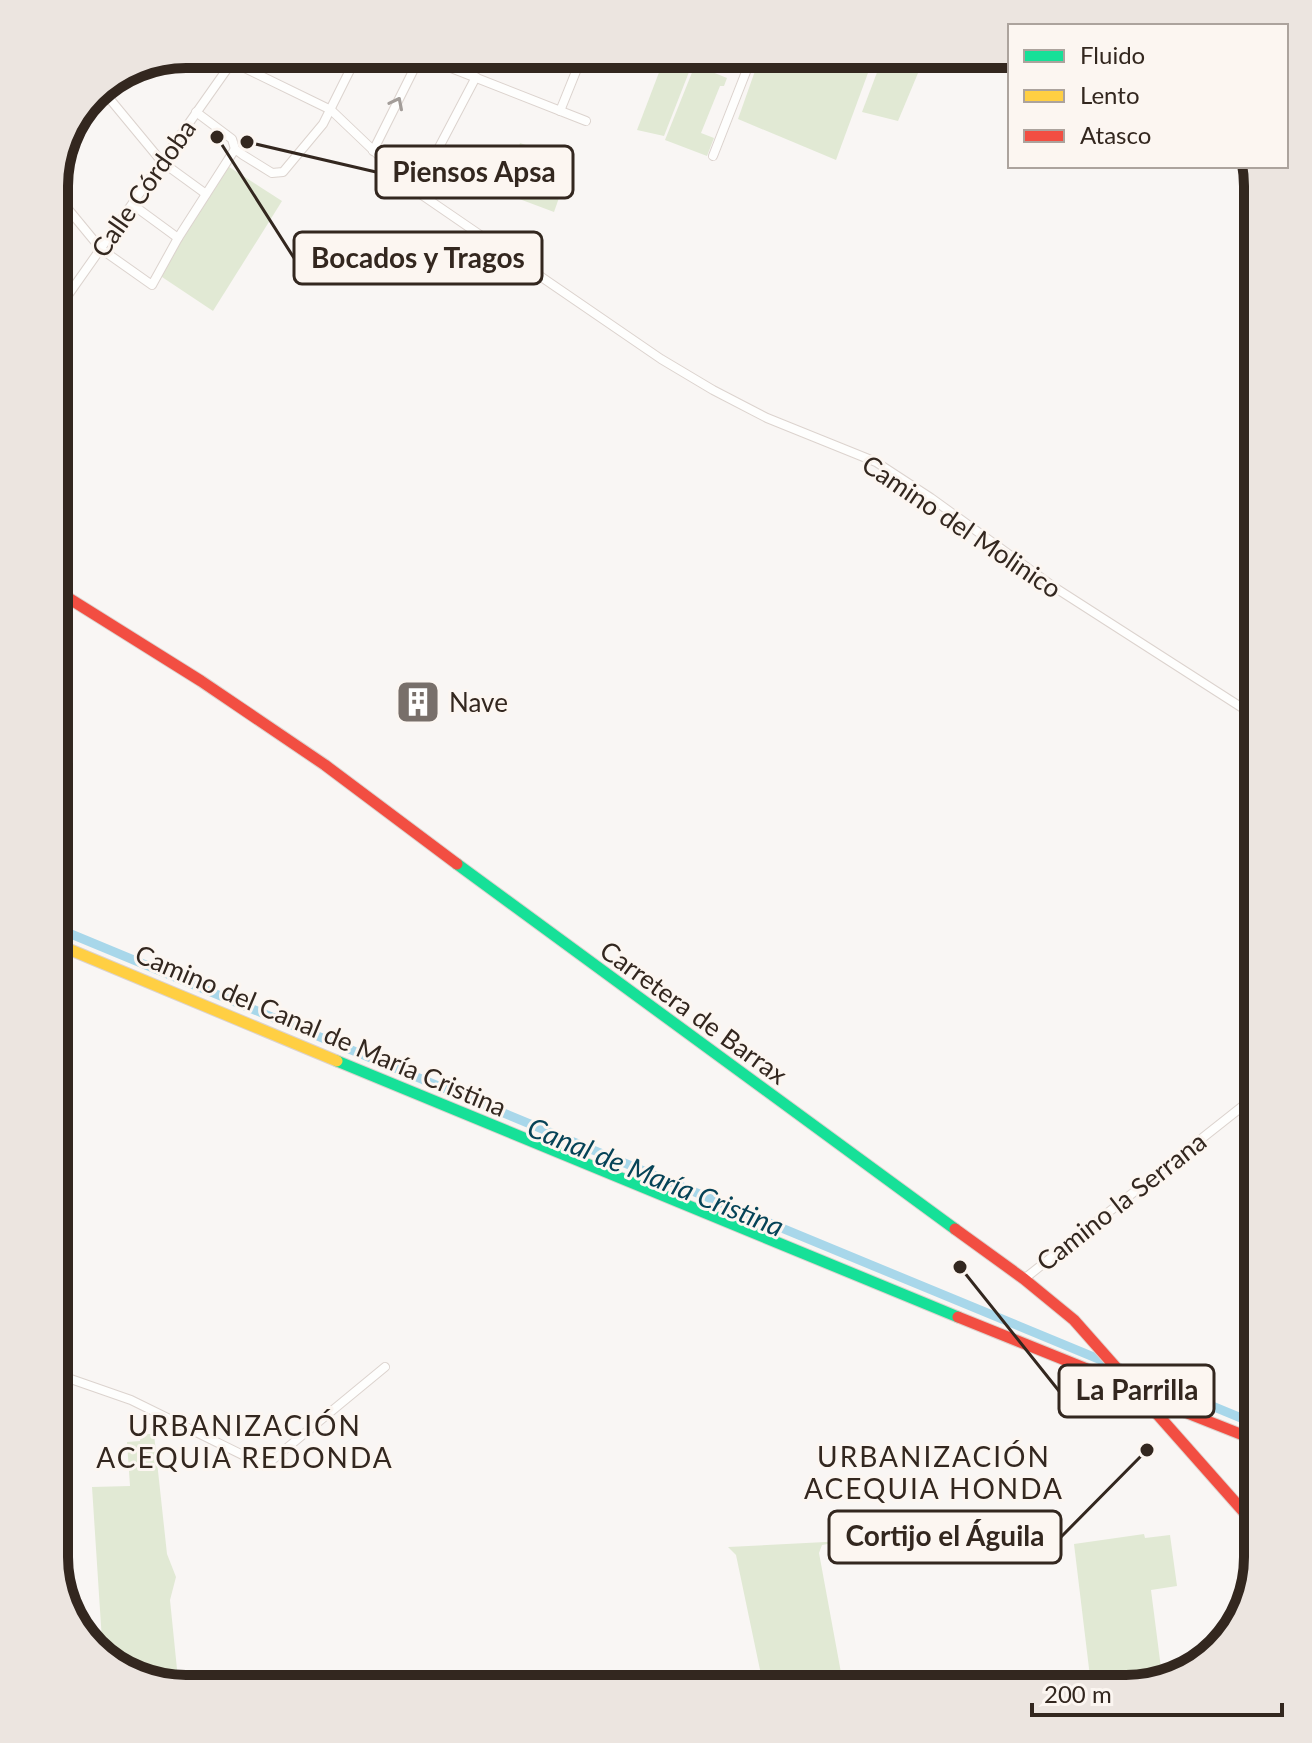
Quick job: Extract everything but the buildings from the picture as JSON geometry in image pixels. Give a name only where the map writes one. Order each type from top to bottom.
[{"type":"main road","name":"Carretera de Barrax","points":[[68,598],[201,681],[325,765],[569,948],[1024,1279],[1074,1320],[1244,1512]]},
{"type":"main road","name":"Camino del Canal de María Cristina","points":[[68,949],[725,1223],[1097,1373],[1129,1394],[1145,1400]]},
{"type":"main road","points":[[1145,1400],[1172,1407],[1244,1435]]},
{"type":"street","name":"Calle Córdoba","points":[[68,295],[228,68]]},
{"type":"street","name":"Camino del Molinico","points":[[244,68],[331,110],[416,191],[661,359],[767,418],[876,462],[1054,587],[1244,709]]},
{"type":"street","points":[[196,112],[232,139],[235,149],[272,173],[283,172],[309,143],[331,110],[351,68]]},
{"type":"street","points":[[373,151],[413,68]]},
{"type":"street","points":[[449,68],[586,121]]},
{"type":"street","points":[[560,111],[577,68]]},
{"type":"street","points":[[713,156],[748,68]]},
{"type":"street","points":[[416,191],[476,77]]},
{"type":"street","points":[[97,109],[115,92]]},
{"type":"street","points":[[109,98],[162,162],[206,194]]},
{"type":"street","points":[[68,209],[101,249],[152,285],[235,149]]},
{"type":"street","points":[[133,205],[178,238]]},
{"type":"street","name":"Camino la Serrana","points":[[1024,1279],[1244,1105]]},
{"type":"street","points":[[68,1378],[131,1400],[265,1466],[385,1367]]},
{"type":"green space","points":[[661,68],[679,68],[689,72],[664,136],[637,130]]},
{"type":"green space","points":[[694,68],[702,68],[727,78],[724,86],[720,86],[701,133],[714,138],[707,156],[665,140]]},
{"type":"green space","points":[[756,68],[870,68],[836,160],[738,119]]},
{"type":"green space","points":[[879,68],[920,68],[898,121],[862,112]]},
{"type":"green space","points":[[520,143],[572,161],[554,212],[503,193]]},
{"type":"green space","points":[[226,165],[282,201],[213,311],[159,275]]},
{"type":"green space","points":[[141,1434],[154,1434],[167,1554],[176,1577],[170,1600],[178,1674],[141,1666],[102,1640],[92,1487],[130,1486],[127,1442],[140,1441]]},
{"type":"green space","points":[[1144,1534],[1145,1538],[1170,1535],[1177,1586],[1151,1590],[1161,1670],[1142,1674],[1090,1675],[1074,1544]]},
{"type":"green space","points":[[845,1541],[822,1545],[819,1553],[841,1675],[761,1675],[736,1555],[728,1547]]},
{"type":"waterway","name":"Canal de María Cristina","points":[[68,933],[1244,1419]]},
{"type":"traffic: fast","points":[[457,864],[955,1229]]},
{"type":"traffic: fast","points":[[337,1061],[958,1317]]},
{"type":"traffic: slow","points":[[68,949],[337,1061]]},
{"type":"traffic: jam","points":[[68,598],[201,681],[325,765],[457,864]]},
{"type":"traffic: jam","points":[[955,1229],[1074,1320],[1244,1512]]},
{"type":"traffic: jam","points":[[958,1317],[1107,1377],[1129,1394],[1244,1435]]},
{"type":"place","name":"Bocados y Tragos","points":[[217,137]]},
{"type":"place","name":"Piensos Apsa","points":[[247,142]]},
{"type":"place","name":"Nave","points":[[418,702]]},
{"type":"place","name":"La Parrilla","points":[[960,1267]]},
{"type":"place","name":"Cortijo el Águila","points":[[1147,1450]]},
{"type":"district","name":"URBANIZACIÓN ACEQUIA REDONDA","points":[[245,1441]]},
{"type":"district","name":"URBANIZACIÓN ACEQUIA HONDA","points":[[934,1472]]}]
